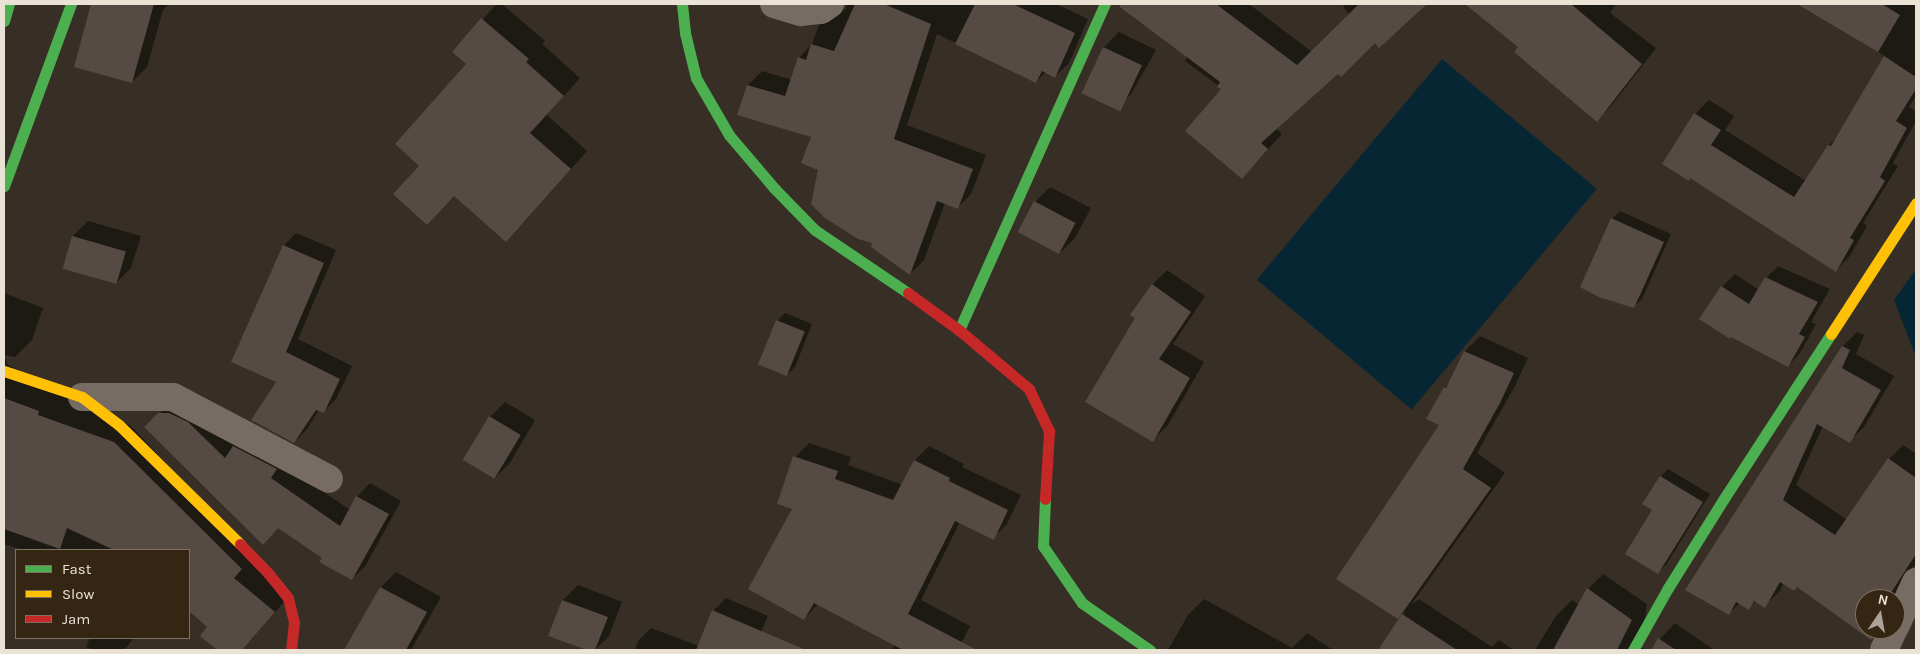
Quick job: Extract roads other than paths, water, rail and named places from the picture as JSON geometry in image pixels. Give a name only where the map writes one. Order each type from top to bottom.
[{"type":"street","points":[[4,21],[10,4]]},
{"type":"street","points":[[4,186],[71,4]]},
{"type":"street","points":[[682,4],[685,33],[696,78],[729,135],[774,189],[815,230],[865,262],[960,330],[1029,389],[1049,431],[1043,546],[1082,604],[1150,650]]},
{"type":"street","points":[[774,4],[801,12],[821,10],[830,4]]},
{"type":"street","points":[[960,330],[1106,4]]},
{"type":"street","points":[[1633,650],[1668,588],[1723,500],[1916,203]]},
{"type":"street","points":[[4,372],[82,397],[173,397],[329,479]]},
{"type":"street","points":[[82,397],[119,426],[172,475],[268,573],[288,598],[294,622],[291,650]]},
{"type":"street","points":[[1905,605],[1916,582]]},
{"type":"water","points":[[1442,59],[1597,189],[1412,409],[1257,280]]},
{"type":"water","points":[[1916,269],[1916,357],[1894,300]]}]
